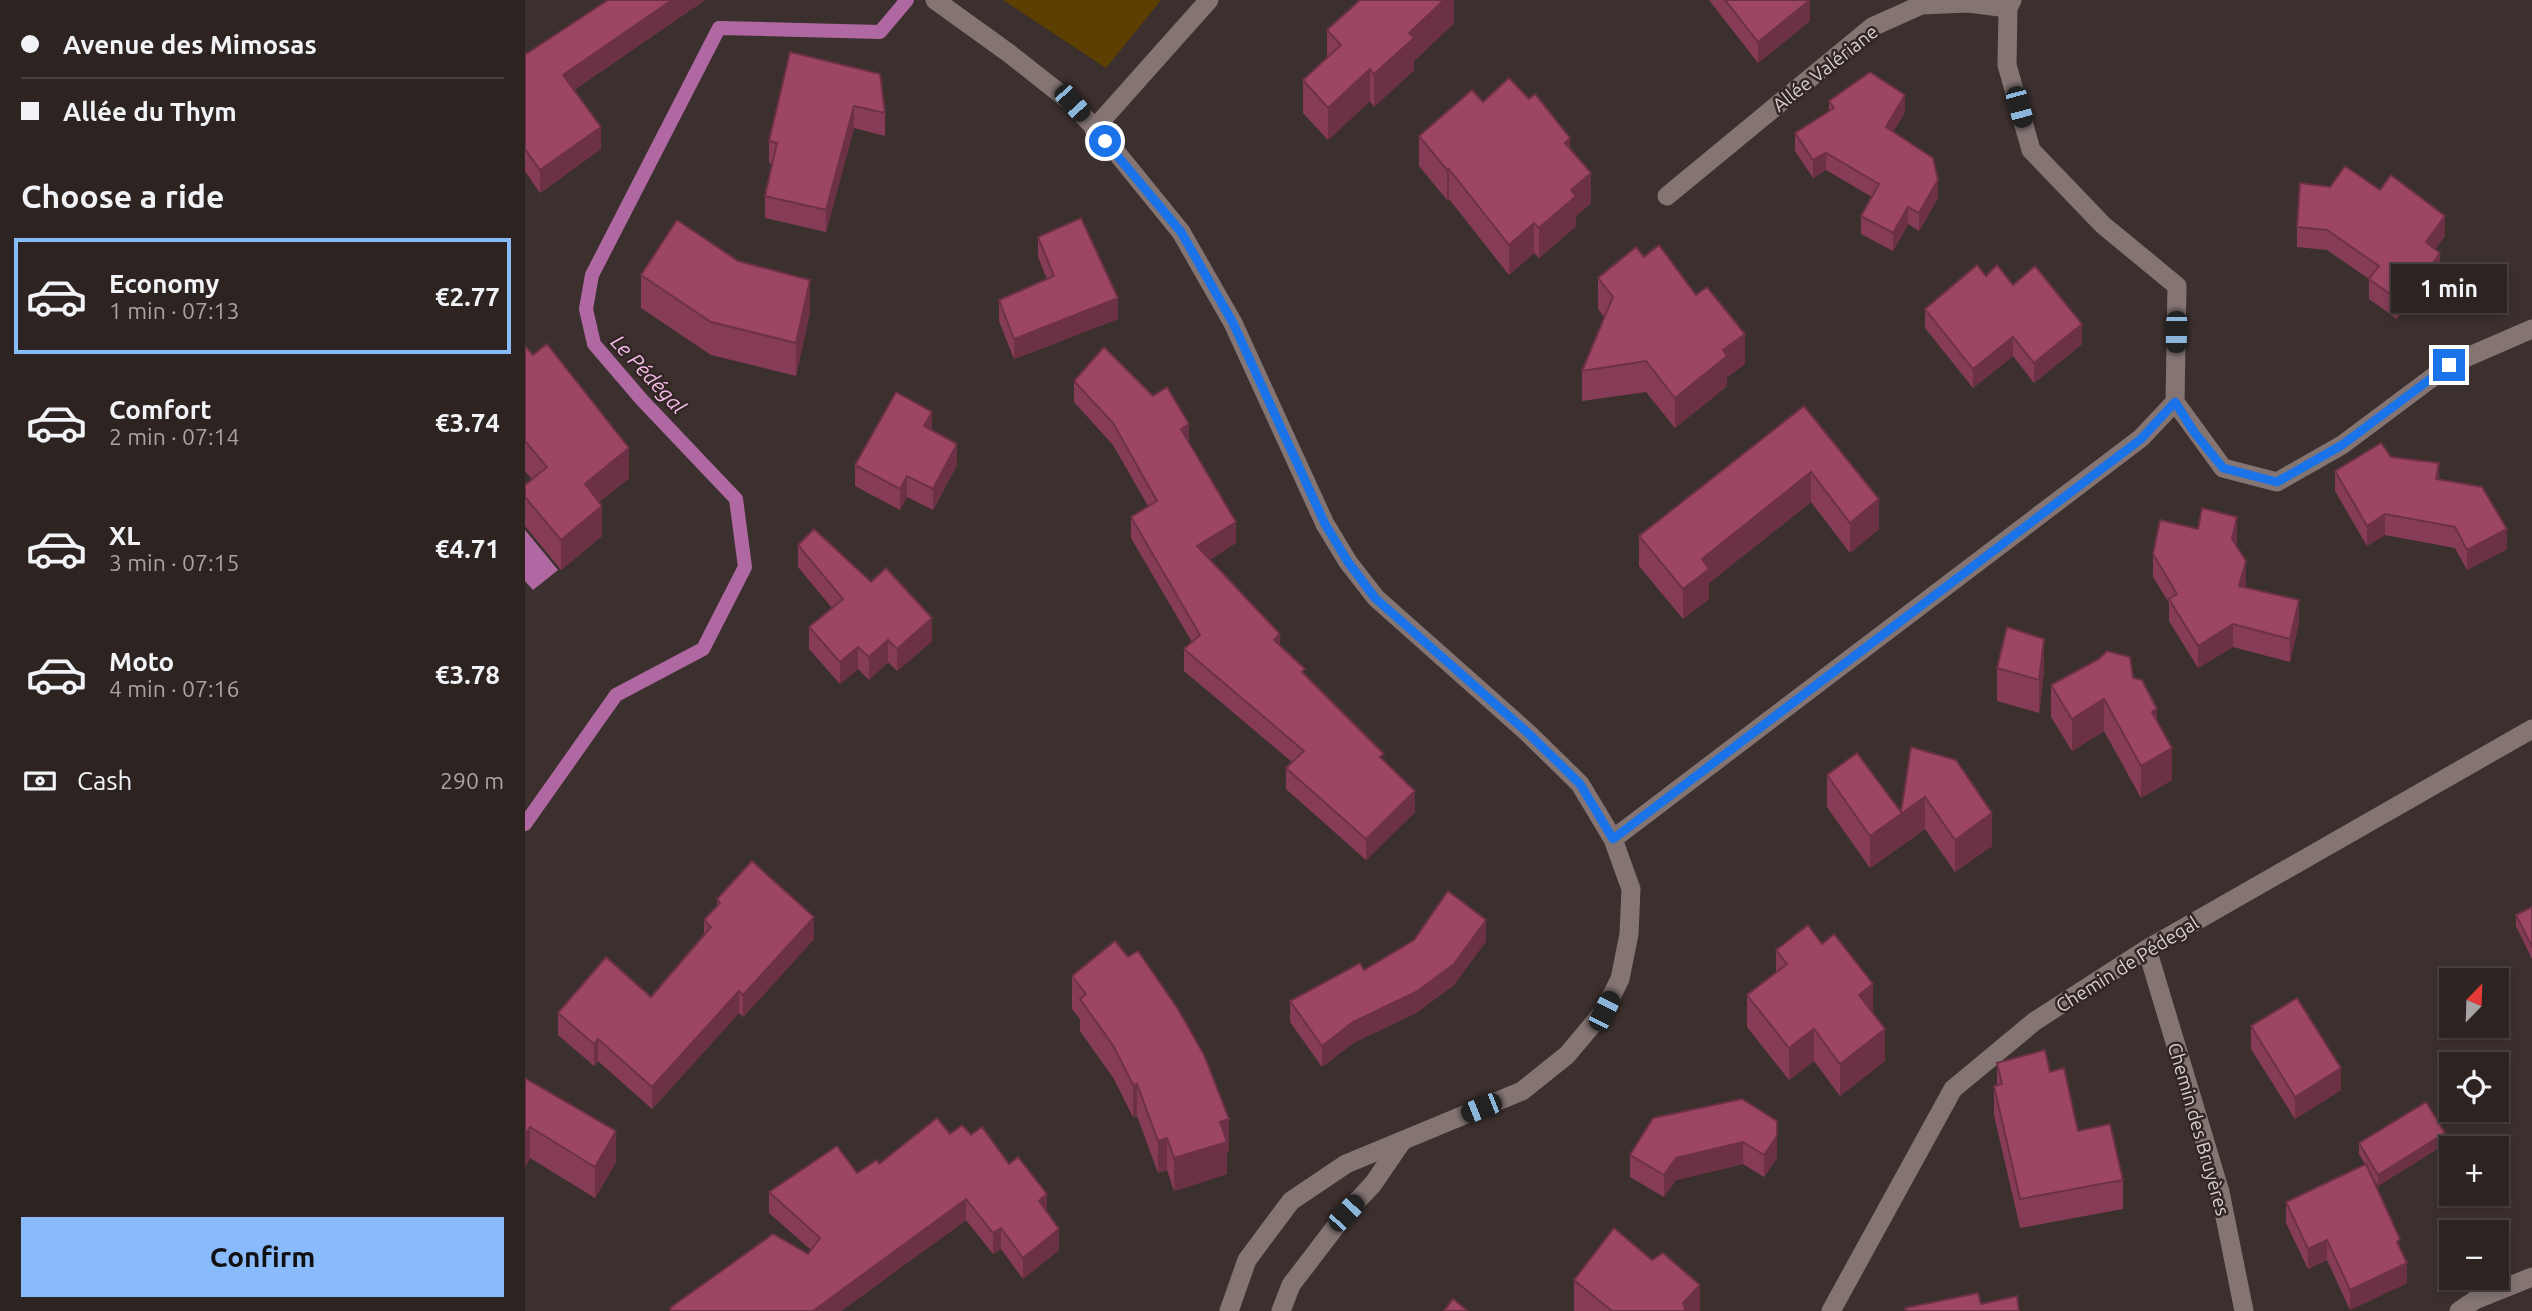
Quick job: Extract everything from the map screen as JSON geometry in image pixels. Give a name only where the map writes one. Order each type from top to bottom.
[{"type":"street","points":[[935,0],[1072,103],[1181,232],[1233,323],[1325,524],[1348,562],[1375,598],[1529,734],[1580,784],[1613,839],[1631,889],[1629,934],[1620,979],[1604,1011],[1567,1055],[1521,1091],[1346,1164],[1291,1202],[1247,1260],[1229,1311]]},
{"type":"street","points":[[1094,129],[1209,0]]},
{"type":"street","points":[[2010,4],[2007,65],[2031,150],[2103,225],[2177,286],[2175,402],[2194,432],[2223,468],[2277,482],[2342,445],[2449,365],[2532,329]]},
{"type":"street","name":"Allée Valériane","points":[[1667,196],[1872,27],[1921,5],[2010,4]]},
{"type":"street","points":[[1613,839],[2141,439],[2175,402]]},
{"type":"street","name":"Chemin de Pédegal","points":[[1831,1311],[1953,1089],[2035,1021],[2147,949],[2532,729]]},
{"type":"street","name":"Chemin des Bruyères","points":[[2147,949],[2220,1192],[2244,1311]]},
{"type":"street","points":[[1281,1311],[1290,1284],[1346,1213],[1373,1184],[1401,1143]]},
{"type":"street","points":[[2459,1311],[2475,1300],[2532,1277]]},
{"type":"shaded area","points":[[1003,0],[1161,0],[1106,68]]},
{"type":"shaded area","points":[[525,530],[558,570],[533,590],[525,581]]},
{"type":"building","points":[[608,0],[672,0],[563,75],[601,127],[540,170],[525,149],[525,52],[526,54]]},
{"type":"building","points":[[1360,0],[1444,0],[1409,33],[1414,38],[1374,74],[1370,69],[1328,108],[1303,80],[1341,45],[1327,30]]},
{"type":"building","points":[[1725,0],[1810,0],[1758,42]]},
{"type":"building","points":[[790,52],[880,74],[885,113],[854,106],[826,210],[765,196],[777,143],[769,141]]},
{"type":"building","points":[[1870,72],[1905,95],[1886,127],[1933,158],[1938,180],[1919,213],[1908,207],[1893,233],[1861,216],[1879,184],[1826,153],[1813,160],[1795,133],[1834,108],[1829,101]]},
{"type":"building","points":[[1509,78],[1529,99],[1535,94],[1570,138],[1565,143],[1591,173],[1571,190],[1576,196],[1539,228],[1534,223],[1509,245],[1449,169],[1447,170],[1419,136],[1472,90],[1483,102]]},
{"type":"building","points":[[2345,166],[2380,190],[2391,175],[2445,216],[2426,242],[2440,253],[2419,283],[2412,278],[2397,299],[2369,279],[2379,266],[2327,230],[2297,227],[2300,183],[2330,187]]},
{"type":"building","points":[[1081,218],[1118,298],[1014,339],[999,300],[1054,276],[1038,237]]},
{"type":"building","points":[[677,220],[738,261],[810,280],[796,343],[711,322],[641,275]]},
{"type":"building","points":[[1659,245],[1696,295],[1707,287],[1745,334],[1723,350],[1727,356],[1675,398],[1646,361],[1582,371],[1613,297],[1598,278],[1636,247],[1644,257]]},
{"type":"building","points":[[1977,265],[1986,276],[1997,265],[2013,285],[2035,266],[2082,324],[2034,363],[2013,337],[1973,369],[1925,309]]},
{"type":"building","points":[[547,344],[629,448],[585,484],[602,506],[561,540],[525,497],[525,485],[547,467],[525,441],[525,346],[533,355]]},
{"type":"building","points":[[1104,347],[1153,396],[1167,387],[1189,424],[1181,429],[1236,522],[1197,546],[1280,634],[1274,640],[1305,669],[1302,672],[1384,754],[1380,757],[1415,791],[1366,839],[1286,768],[1304,751],[1184,649],[1200,635],[1131,517],[1157,501],[1113,423],[1074,381]]},
{"type":"building","points":[[896,392],[932,412],[924,426],[957,444],[933,489],[907,476],[900,489],[855,465]]},
{"type":"building","points":[[1804,406],[1879,499],[1850,523],[1811,472],[1702,559],[1709,569],[1683,589],[1639,536]]},
{"type":"building","points":[[2381,443],[2391,457],[2439,463],[2436,479],[2482,487],[2507,529],[2467,550],[2455,527],[2385,514],[2367,526],[2335,471]]},
{"type":"building","points":[[2202,508],[2237,517],[2232,539],[2246,561],[2239,586],[2299,600],[2290,639],[2233,624],[2198,646],[2169,599],[2177,594],[2153,554],[2160,520],[2198,529]]},
{"type":"building","points":[[814,529],[871,582],[886,568],[932,618],[897,649],[888,640],[869,657],[858,647],[840,662],[809,627],[843,599],[798,545]]},
{"type":"building","points":[[2007,627],[2044,639],[2039,680],[1997,668]]},
{"type":"building","points":[[2107,651],[2130,657],[2133,678],[2142,680],[2157,709],[2152,712],[2172,748],[2141,766],[2104,699],[2072,719],[2051,685],[2099,659]]},
{"type":"building","points":[[1911,747],[1956,760],[1992,813],[1955,840],[1925,797],[1870,836],[1827,775],[1857,753],[1901,812]]},
{"type":"building","points":[[752,861],[814,917],[743,995],[739,991],[652,1087],[598,1039],[594,1044],[558,1013],[606,957],[651,997],[711,927],[704,920],[720,903],[717,899]]},
{"type":"building","points":[[1448,891],[1486,920],[1454,964],[1416,992],[1353,1022],[1322,1046],[1290,1001],[1360,963],[1364,970],[1414,940]]},
{"type":"building","points":[[2532,907],[2532,947],[2516,915]]},
{"type":"building","points":[[1808,925],[1822,944],[1834,934],[1873,984],[1859,995],[1885,1029],[1840,1064],[1814,1029],[1789,1048],[1747,995],[1787,964],[1776,950]]},
{"type":"building","points":[[1115,941],[1128,957],[1138,951],[1178,1009],[1204,1055],[1229,1119],[1220,1122],[1227,1142],[1174,1158],[1167,1138],[1158,1141],[1137,1084],[1133,1085],[1114,1047],[1080,999],[1086,994],[1072,976]]},
{"type":"building","points":[[2297,998],[2341,1068],[2295,1097],[2251,1026]]},
{"type":"building","points":[[2045,1050],[2050,1072],[2064,1068],[2078,1131],[2110,1124],[2123,1180],[2020,1199],[1994,1086],[2002,1084],[1997,1063]]},
{"type":"building","points":[[525,1078],[616,1131],[595,1167],[530,1127],[525,1135]]},
{"type":"building","points":[[1742,1099],[1777,1121],[1777,1136],[1764,1155],[1743,1142],[1676,1158],[1664,1175],[1630,1155],[1653,1118]]},
{"type":"building","points":[[2426,1102],[2445,1133],[2378,1175],[2359,1143]]},
{"type":"building","points":[[937,1118],[950,1134],[962,1125],[971,1135],[982,1127],[1009,1164],[1018,1157],[1047,1194],[1039,1201],[1059,1229],[1023,1258],[1001,1228],[993,1233],[966,1199],[813,1311],[672,1311],[670,1308],[773,1234],[808,1254],[820,1238],[769,1192],[837,1146],[857,1173],[877,1160],[879,1164]]},
{"type":"building","points":[[2366,1164],[2400,1239],[2397,1242],[2407,1263],[2350,1290],[2327,1240],[2308,1249],[2286,1202]]},
{"type":"building","points":[[1614,1228],[1652,1260],[1663,1253],[1700,1285],[1683,1303],[1686,1311],[1612,1311],[1574,1280]]},
{"type":"building","points":[[1978,1293],[1981,1304],[2017,1296],[2019,1311],[1906,1311],[1905,1308]]},
{"type":"building","points":[[1453,1299],[1468,1311],[1444,1311]]},
{"type":"waterway","name":"Le Pédégal","points":[[525,824],[616,695],[703,649],[745,567],[736,499],[642,400],[594,344],[586,309],[592,275],[719,28],[880,32],[907,0]]},
{"type":"route","points":[[1105,141],[1181,232],[1233,323],[1325,524],[1348,562],[1375,598],[1529,734],[1580,784],[1613,839],[2141,439],[2175,402],[2194,432],[2223,468],[2277,482],[2342,445],[2449,365]]}]
